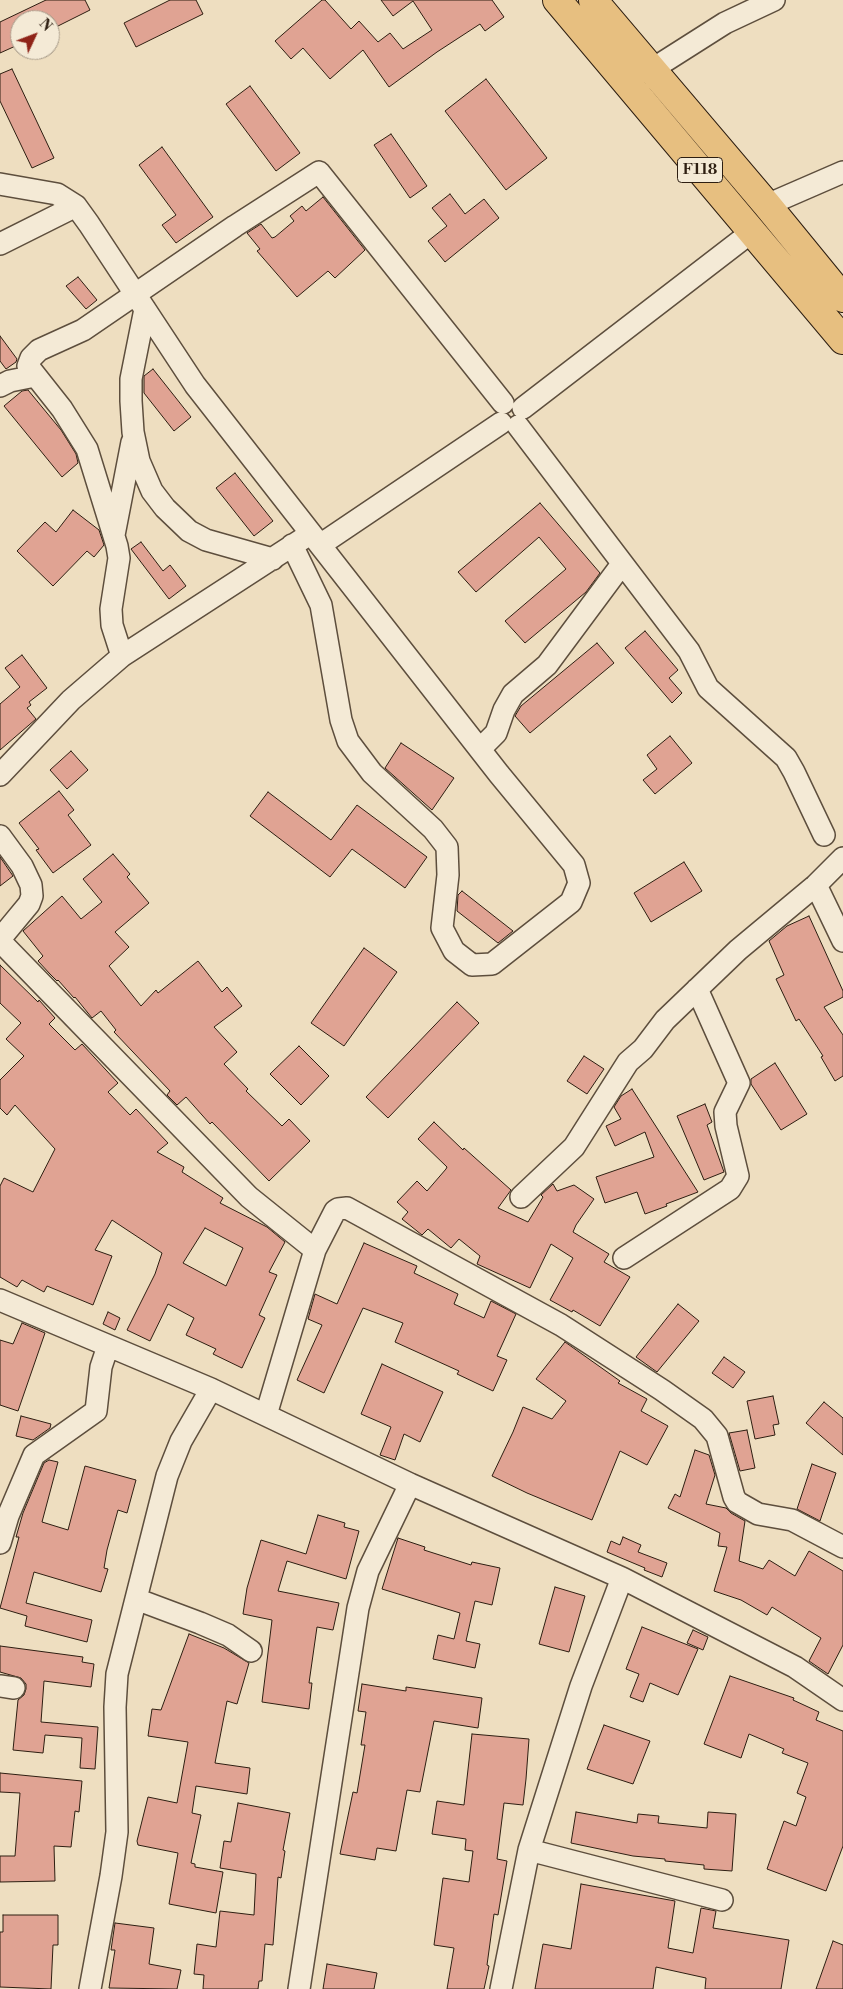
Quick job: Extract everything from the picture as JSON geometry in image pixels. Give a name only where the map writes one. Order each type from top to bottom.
[{"type":"main road","name":"F118","points":[[557,0],[843,340]]},
{"type":"main road","name":"F118","points":[[593,0],[767,205],[843,298]]},
{"type":"street","points":[[651,70],[725,23],[774,0]]},
{"type":"street","points":[[122,656],[112,625],[111,608],[119,558],[114,535],[87,449],[62,409],[28,366],[31,358],[38,350],[140,301],[319,172],[511,415],[689,651],[708,688],[786,758],[824,835]]},
{"type":"street","points":[[767,205],[843,172]]},
{"type":"street","points":[[0,184],[57,194],[76,206],[195,385],[480,749],[574,865],[579,883],[571,902],[492,964],[472,965],[454,952],[442,928],[448,875],[447,847],[433,829],[372,773],[348,741],[341,720],[321,604],[292,545]]},
{"type":"street","points":[[0,244],[76,206]]},
{"type":"street","points":[[0,775],[71,700],[122,656],[292,545],[316,539],[511,415],[753,231]]},
{"type":"street","points":[[140,301],[130,379],[134,432],[139,461],[152,491],[165,508],[189,531],[206,540],[273,558]]},
{"type":"street","points":[[0,386],[10,381],[35,376]]},
{"type":"street","points":[[114,535],[134,432]]},
{"type":"street","points":[[480,749],[496,733],[504,710],[513,694],[547,665],[622,564]]},
{"type":"street","points":[[0,836],[22,866],[31,885],[32,896],[29,904],[0,940],[249,1197],[315,1250]]},
{"type":"street","points":[[521,1197],[574,1147],[628,1062],[643,1049],[665,1020],[738,950],[816,885],[843,858]]},
{"type":"street","points":[[816,885],[843,941]]},
{"type":"street","points":[[624,1258],[730,1189],[738,1176],[726,1126],[725,1112],[739,1083],[697,989]]},
{"type":"street","points":[[266,1415],[315,1250],[335,1211],[347,1208],[561,1325],[662,1390],[703,1419],[717,1436],[738,1502],[758,1514],[792,1520],[843,1547]]},
{"type":"street","points":[[0,1300],[211,1389],[410,1484],[622,1578],[795,1667],[843,1700]]},
{"type":"street","points":[[0,1542],[4,1515],[34,1455],[96,1411],[101,1367],[108,1346]]},
{"type":"street","points":[[90,1989],[111,1876],[117,1832],[115,1707],[117,1674],[167,1476],[180,1441],[211,1389]]},
{"type":"street","points":[[299,1989],[358,1608],[368,1571],[410,1484]]},
{"type":"street","points":[[501,1989],[529,1850],[581,1686],[622,1578]]},
{"type":"street","points":[[136,1599],[200,1622],[228,1635],[251,1650]]},
{"type":"street","points":[[529,1850],[722,1900]]},
{"type":"building","points":[[46,0],[85,0],[90,10],[60,25],[60,10],[25,10]]},
{"type":"building","points":[[170,0],[196,0],[203,14],[136,47],[124,23]]},
{"type":"building","points":[[322,0],[325,0],[351,29],[359,21],[378,42],[390,33],[403,49],[432,30],[413,1],[393,16],[381,0],[492,0],[504,17],[485,31],[480,24],[389,87],[363,50],[330,79],[303,48],[291,59],[275,41]]},
{"type":"building","points":[[10,17],[10,48],[0,53],[0,22]]},
{"type":"building","points":[[12,69],[54,158],[32,168],[0,101],[0,74]]},
{"type":"building","points":[[486,79],[547,158],[506,190],[445,111]]},
{"type":"building","points":[[250,86],[300,153],[276,171],[226,104]]},
{"type":"building","points":[[391,134],[427,186],[410,198],[374,145]]},
{"type":"building","points":[[162,147],[213,217],[176,243],[162,225],[176,215],[139,165]]},
{"type":"building","points":[[450,194],[465,214],[484,199],[499,218],[445,262],[428,241],[447,226],[432,208]]},
{"type":"building","points":[[323,197],[365,250],[335,278],[328,271],[297,297],[257,251],[260,249],[247,233],[261,224],[272,238],[275,237],[294,221],[290,216],[302,206],[306,211]]},
{"type":"building","points":[[78,277],[97,300],[86,309],[66,286]]},
{"type":"building","points":[[0,336],[17,359],[16,362],[6,369],[0,361]]},
{"type":"building","points":[[153,369],[191,417],[174,431],[144,393],[144,376]]},
{"type":"building","points":[[28,390],[61,430],[76,454],[78,463],[62,477],[4,406],[22,391]]},
{"type":"building","points":[[235,473],[273,521],[254,536],[216,488]]},
{"type":"building","points":[[540,503],[600,573],[586,592],[525,643],[505,621],[566,569],[539,537],[476,592],[458,572]]},
{"type":"building","points":[[73,510],[99,530],[104,545],[94,557],[87,551],[53,586],[17,551],[45,522],[56,532]]},
{"type":"building","points":[[141,542],[163,571],[170,565],[186,586],[169,599],[131,549]]},
{"type":"building","points":[[645,631],[678,670],[669,678],[682,693],[672,703],[625,648]]},
{"type":"building","points":[[597,643],[614,663],[530,733],[515,716],[521,706]]},
{"type":"building","points":[[22,655],[47,688],[29,702],[31,705],[27,708],[36,719],[0,750],[0,704],[20,687],[5,668]]},
{"type":"building","points":[[670,736],[692,763],[655,794],[643,780],[657,769],[647,755]]},
{"type":"building","points":[[401,743],[454,778],[432,810],[385,768]]},
{"type":"building","points":[[71,751],[88,770],[67,789],[50,770]]},
{"type":"building","points":[[59,791],[74,810],[68,815],[91,845],[53,873],[36,850],[39,849],[19,823]]},
{"type":"building","points":[[268,792],[331,840],[357,805],[427,857],[405,888],[352,849],[330,877],[250,816]]},
{"type":"building","points":[[113,854],[130,874],[127,877],[149,903],[115,932],[129,947],[109,966],[141,1006],[156,990],[158,993],[198,961],[222,992],[227,987],[242,1006],[214,1027],[237,1052],[224,1064],[248,1089],[246,1091],[282,1126],[289,1119],[310,1141],[269,1181],[212,1122],[210,1124],[186,1097],[177,1105],[167,1095],[170,1091],[114,1032],[116,1030],[101,1011],[92,1018],[75,997],[38,961],[43,956],[23,931],[62,896],[81,919],[102,902],[83,879]]},
{"type":"building","points":[[0,857],[13,876],[0,886]]},
{"type":"building","points":[[684,862],[702,891],[651,922],[634,893]]},
{"type":"building","points":[[462,891],[513,931],[498,943],[457,911],[458,895]]},
{"type":"building","points":[[809,916],[843,991],[843,997],[824,1007],[843,1035],[843,1076],[835,1081],[821,1057],[823,1056],[799,1019],[796,1021],[776,979],[784,975],[769,941],[787,926]]},
{"type":"building","points":[[364,948],[397,972],[344,1046],[311,1023]]},
{"type":"building","points":[[0,965],[38,1002],[39,1000],[55,1018],[49,1024],[75,1050],[82,1044],[118,1083],[108,1092],[130,1115],[136,1109],[168,1143],[157,1152],[184,1167],[182,1172],[223,1198],[220,1203],[267,1227],[285,1242],[269,1272],[277,1275],[259,1315],[265,1318],[242,1368],[213,1354],[216,1349],[186,1335],[194,1318],[168,1304],[150,1341],[127,1330],[155,1274],[162,1253],[112,1220],[95,1250],[112,1256],[93,1305],[47,1286],[44,1292],[22,1280],[17,1287],[0,1277],[0,1186],[4,1178],[33,1192],[55,1149],[15,1105],[7,1115],[0,1108],[0,1080],[24,1056],[6,1039],[21,1023],[0,1003]],"holes":[[[205,1228],[243,1248],[226,1286],[183,1263]]]},
{"type":"building","points":[[457,1002],[479,1023],[388,1118],[366,1097]]},
{"type":"building","points":[[299,1046],[329,1076],[301,1105],[270,1074]]},
{"type":"building","points":[[584,1056],[604,1069],[587,1094],[567,1081]]},
{"type":"building","points":[[775,1063],[807,1114],[781,1130],[751,1084],[751,1079]]},
{"type":"building","points":[[632,1089],[698,1192],[645,1214],[637,1192],[605,1203],[596,1177],[654,1157],[645,1132],[615,1146],[606,1126],[621,1119],[614,1107],[621,1096]]},
{"type":"building","points":[[705,1104],[712,1122],[707,1125],[724,1172],[704,1180],[677,1116]]},
{"type":"building","points":[[434,1122],[463,1150],[464,1148],[511,1190],[498,1208],[528,1222],[543,1197],[541,1195],[553,1184],[557,1191],[574,1185],[594,1199],[573,1232],[609,1254],[604,1262],[630,1277],[600,1326],[573,1310],[572,1312],[550,1300],[573,1258],[551,1244],[530,1288],[477,1264],[480,1256],[459,1239],[451,1248],[428,1229],[422,1235],[402,1219],[408,1212],[397,1202],[417,1181],[427,1191],[447,1167],[418,1139]]},
{"type":"building","points":[[364,1243],[417,1266],[414,1273],[458,1294],[454,1304],[484,1318],[491,1301],[516,1314],[497,1356],[507,1360],[493,1391],[457,1374],[459,1371],[395,1342],[403,1323],[363,1308],[324,1393],[297,1380],[322,1325],[308,1319],[315,1294],[337,1304]]},
{"type":"building","points":[[678,1304],[699,1321],[657,1372],[636,1357]]},
{"type":"building","points":[[108,1312],[120,1318],[115,1330],[103,1324]]},
{"type":"building","points":[[22,1323],[45,1333],[18,1411],[0,1405],[0,1340],[13,1344]]},
{"type":"building","points":[[565,1342],[620,1381],[618,1383],[647,1399],[641,1411],[668,1426],[647,1465],[620,1451],[592,1520],[492,1476],[523,1407],[552,1419],[566,1401],[536,1379]]},
{"type":"building","points":[[724,1357],[745,1372],[733,1388],[712,1373]]},
{"type":"building","points":[[382,1364],[443,1392],[420,1442],[404,1434],[395,1460],[380,1455],[391,1427],[361,1414]]},
{"type":"building","points":[[773,1396],[779,1424],[773,1425],[775,1435],[755,1439],[747,1401]]},
{"type":"building","points":[[824,1402],[843,1418],[843,1455],[806,1423]]},
{"type":"building","points":[[21,1416],[51,1424],[50,1428],[33,1440],[16,1436]]},
{"type":"building","points":[[747,1430],[755,1468],[740,1471],[729,1433]]},
{"type":"building","points":[[695,1450],[709,1455],[715,1475],[706,1504],[726,1508],[745,1521],[739,1561],[763,1569],[769,1560],[795,1576],[809,1551],[843,1571],[843,1645],[828,1674],[809,1661],[821,1638],[772,1607],[767,1615],[741,1600],[714,1591],[727,1547],[718,1546],[720,1533],[668,1508],[675,1494],[680,1497]]},
{"type":"building","points":[[49,1460],[58,1462],[42,1522],[68,1530],[85,1466],[136,1480],[127,1513],[118,1510],[107,1550],[104,1568],[108,1569],[101,1592],[34,1572],[26,1603],[92,1620],[87,1642],[25,1626],[27,1616],[0,1608],[19,1537],[16,1537],[23,1513],[44,1463]]},
{"type":"building","points":[[812,1464],[836,1473],[820,1521],[797,1509]]},
{"type":"building","points":[[318,1515],[345,1523],[344,1527],[359,1531],[346,1579],[287,1561],[278,1591],[339,1603],[333,1630],[317,1627],[309,1683],[312,1683],[309,1709],[262,1702],[272,1620],[243,1614],[247,1588],[261,1540],[306,1554]]},
{"type":"building","points":[[623,1537],[641,1545],[638,1552],[667,1563],[662,1577],[607,1552],[611,1541],[620,1545]]},
{"type":"building","points":[[398,1538],[425,1547],[424,1550],[471,1565],[472,1562],[500,1568],[492,1605],[475,1601],[466,1641],[480,1644],[475,1668],[433,1659],[438,1635],[454,1639],[460,1613],[382,1589]]},
{"type":"building","points":[[555,1587],[585,1596],[569,1652],[539,1644]]},
{"type":"building","points":[[642,1627],[698,1649],[678,1695],[650,1683],[643,1702],[630,1697],[639,1674],[626,1669]]},
{"type":"building","points":[[693,1630],[708,1637],[703,1650],[687,1643]]},
{"type":"building","points":[[189,1634],[224,1648],[249,1663],[237,1704],[227,1701],[215,1763],[250,1768],[247,1794],[196,1786],[192,1813],[201,1815],[191,1863],[195,1864],[195,1867],[223,1872],[216,1913],[169,1904],[178,1853],[138,1845],[137,1841],[148,1797],[177,1803],[188,1742],[148,1736],[152,1709],[161,1710]]},
{"type":"building","points":[[0,1646],[83,1657],[82,1662],[94,1664],[91,1687],[44,1681],[41,1722],[98,1727],[95,1769],[80,1768],[82,1738],[45,1735],[43,1753],[13,1750],[18,1700],[24,1695],[26,1684],[21,1678],[0,1672]]},
{"type":"building","points":[[730,1676],[794,1698],[793,1700],[819,1712],[816,1720],[843,1731],[843,1846],[826,1891],[767,1869],[784,1821],[796,1826],[806,1797],[797,1793],[808,1763],[782,1753],[784,1749],[749,1734],[741,1758],[704,1744]]},
{"type":"building","points":[[362,1684],[406,1691],[406,1687],[482,1698],[478,1728],[434,1721],[420,1792],[407,1790],[396,1851],[377,1848],[375,1860],[340,1854],[353,1792],[357,1793],[365,1745],[361,1745],[366,1712],[358,1711]]},
{"type":"building","points":[[604,1725],[650,1741],[633,1784],[587,1769]]},
{"type":"building","points":[[472,1734],[529,1739],[526,1779],[523,1805],[504,1803],[497,1859],[507,1861],[498,1915],[494,1914],[487,1965],[489,1966],[484,1989],[447,1989],[454,1948],[434,1945],[443,1878],[469,1882],[473,1851],[465,1850],[466,1839],[432,1834],[437,1801],[464,1805]]},
{"type":"building","points":[[0,1773],[82,1781],[79,1812],[75,1811],[71,1847],[54,1846],[55,1881],[0,1882],[0,1856],[15,1856],[20,1793],[0,1792]]},
{"type":"building","points":[[238,1803],[290,1813],[283,1850],[285,1851],[281,1878],[278,1877],[273,1945],[265,1944],[262,1981],[259,1981],[258,1989],[203,1989],[204,1975],[194,1974],[197,1944],[216,1947],[220,1911],[254,1915],[256,1874],[220,1868],[224,1841],[231,1842]]},
{"type":"building","points":[[576,1812],[637,1823],[638,1814],[659,1816],[658,1823],[707,1828],[708,1812],[736,1814],[732,1871],[704,1869],[704,1865],[633,1856],[571,1843]]},
{"type":"building","points":[[581,1884],[675,1901],[668,1948],[693,1953],[701,1908],[716,1911],[713,1928],[789,1940],[781,1989],[705,1989],[706,1978],[656,1967],[653,1989],[535,1989],[543,1944],[571,1949]]},
{"type":"building","points":[[3,1915],[58,1915],[58,1945],[53,1945],[51,1989],[0,1987],[0,1932],[3,1932]]},
{"type":"building","points":[[115,1923],[154,1928],[149,1964],[181,1970],[177,1989],[109,1988],[115,1950],[111,1950]]},
{"type":"building","points":[[833,1941],[843,1945],[843,1989],[816,1989]]},
{"type":"building","points":[[327,1964],[377,1973],[374,1989],[323,1989]]}]
